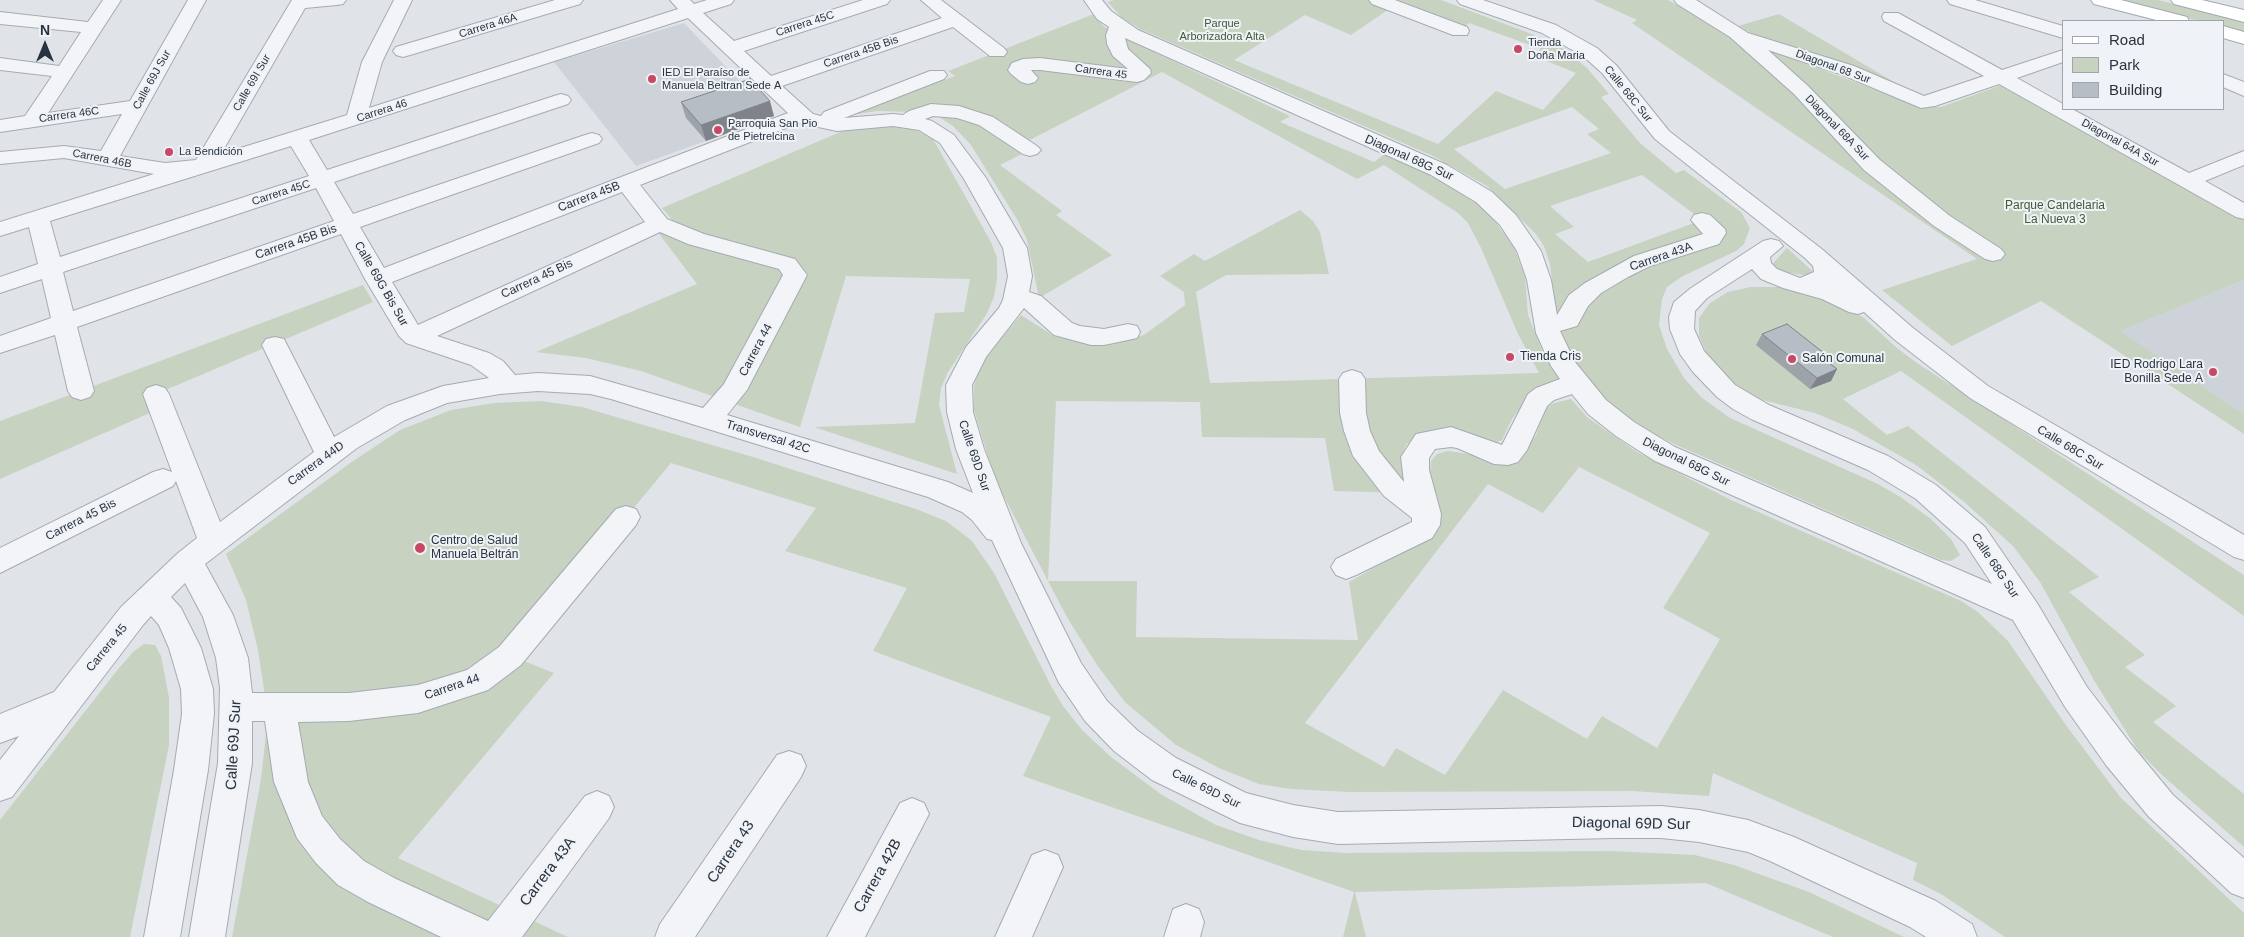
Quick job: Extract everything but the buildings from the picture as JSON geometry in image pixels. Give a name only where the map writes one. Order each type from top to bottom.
[{"type":"main road","points":[[2100,0],[2176,20]]},
{"type":"main road","points":[[2180,0],[2244,16]]},
{"type":"main road","points":[[2224,32],[2244,38]]},
{"type":"street","points":[[33,120],[112,0]]},
{"type":"street","name":"Calle 69J Sur","points":[[107,159],[197,0]]},
{"type":"street","points":[[300,2],[337,0]]},
{"type":"street","points":[[356,119],[372,62],[403,0]]},
{"type":"street","name":"Carrera 46A","points":[[403,52],[536,5],[574,0]]},
{"type":"street","name":"Carrera 46","points":[[0,230],[356,119],[684,6],[725,0]]},
{"type":"street","name":"Carrera 45C","points":[[730,49],[881,0]]},
{"type":"street","points":[[930,0],[997,52]]},
{"type":"street","name":"Diagonal 68G Sur","points":[[1094,0],[1104,15],[1119,27],[1439,170],[1472,188],[1508,220],[1529,251],[1540,280],[1547,327],[1559,357],[1576,383],[1607,417],[1669,456],[2026,612]]},
{"type":"street","points":[[1378,0],[1460,31]]},
{"type":"street","name":"Calle 68C Sur","points":[[1466,0],[1549,29],[1590,52],[1608,69],[1662,135],[1746,204],[1817,258],[1904,334],[1958,377],[2002,406],[2244,549]]},
{"type":"street","name":"Diagonal 68A Sur","points":[[1683,0],[1737,34],[1801,90],[1872,165],[1942,221],[1993,254]]},
{"type":"street","points":[[1956,0],[2062,32]]},
{"type":"street","name":"Calle 69I Sur","points":[[203,166],[300,2]]},
{"type":"street","points":[[684,6],[767,84],[808,119]]},
{"type":"street","name":"Diagonal 64A Sur","points":[[1892,17],[2244,212]]},
{"type":"street","points":[[0,18],[93,28]]},
{"type":"street","name":"Carrera 45B Bis","points":[[767,84],[956,20]]},
{"type":"street","name":"Carrera 45","points":[[1028,78],[1018,70],[1023,65],[1054,66],[1137,76],[1141,73],[1140,69],[1120,52],[1116,44],[1115,35],[1119,27]]},
{"type":"street","name":"Diagonal 68 Sur","points":[[1737,34],[1865,77],[1913,100],[1928,102],[2001,78]]},
{"type":"street","points":[[2001,78],[2062,56]]},
{"type":"street","points":[[0,64],[63,72]]},
{"type":"street","name":"Carrera 45B","points":[[377,279],[626,182],[937,75]]},
{"type":"street","points":[[2224,78],[2244,82]]},
{"type":"street","points":[[2224,79],[2244,90]]},
{"type":"street","name":"Carrera 45C","points":[[0,285],[561,100]]},
{"type":"street","name":"Carrera 46C","points":[[0,126],[137,106]]},
{"type":"street","points":[[909,121],[916,115],[931,110],[970,115],[986,122],[1030,150]]},
{"type":"street","name":"Calle 69D Sur","points":[[808,119],[837,125],[881,120],[909,121],[925,125],[941,133],[952,145],[975,178],[1017,254],[1020,276],[1016,296],[1004,319],[975,353],[966,368],[959,385],[958,398],[970,449],[1007,543],[1070,673],[1096,711],[1126,741],[1164,769],[1240,807],[1293,821],[1338,828]]},
{"type":"street","name":"Calle 69G Bis Sur","points":[[298,137],[402,323],[415,336],[480,359],[494,367],[508,384]]},
{"type":"street","name":"Carrera 45B Bis","points":[[0,345],[592,140]]},
{"type":"street","name":"Carrera 46B","points":[[0,158],[64,152],[165,169],[203,166]]},
{"type":"street","points":[[2187,180],[2244,157]]},
{"type":"street","points":[[626,182],[659,224]]},
{"type":"street","name":"Calle 68C Sur","points":[[1746,204],[1763,221],[1770,235],[1761,252]]},
{"type":"street","name":"Carrera 46","points":[[0,217],[38,217]]},
{"type":"street","points":[[38,217],[81,391]]},
{"type":"street","name":"Carrera 43A","points":[[1547,327],[1568,320],[1578,301],[1593,288],[1620,272],[1642,261],[1711,238],[1715,232],[1714,229],[1702,220]]},
{"type":"street","name":"Carrera 44","points":[[659,224],[696,239],[787,264],[795,275],[791,286],[734,390],[708,419]]},
{"type":"street","name":"Carrera 45 Bis","points":[[415,336],[659,224]]},
{"type":"street","points":[[1785,245],[1817,258],[1826,270],[1825,276],[1820,281],[1797,284],[1738,280],[1709,287],[1770,246],[1785,245]]},
{"type":"street","points":[[1761,252],[1758,260],[1769,274],[1797,284]]},
{"type":"street","name":"Calle 68C Sur","points":[[1797,284],[1844,299],[1904,334]]},
{"type":"street","name":"Calle 68G Sur","points":[[1709,287],[1690,300],[1683,308],[1681,317],[1682,329],[1693,354],[1702,366],[1726,391],[1742,402],[1760,412],[1878,463],[1926,492],[1953,514],[1975,535],[2026,612],[2076,696],[2118,754],[2161,806],[2244,881]]},
{"type":"street","points":[[1016,296],[1032,302],[1062,329],[1074,333],[1091,337],[1104,337],[1128,332]]},
{"type":"street","points":[[276,345],[329,454]]},
{"type":"street","points":[[1352,379],[1353,413],[1357,431],[1367,456],[1394,489],[1427,514]]},
{"type":"street","name":"Transversal 42C","points":[[508,384],[538,382],[590,386],[708,419],[952,494],[982,512],[1007,543]]},
{"type":"street","points":[[1346,567],[1422,530],[1426,525],[1427,514],[1415,470],[1414,457],[1426,441],[1451,437],[1464,440],[1494,454],[1508,454],[1513,450],[1537,401],[1544,394],[1576,383]]},
{"type":"street","name":"Carrera 44D","points":[[152,595],[188,561],[213,541],[329,454],[379,422],[419,403],[443,395],[508,384]]},
{"type":"street","points":[[156,394],[213,541]]},
{"type":"street","name":"Carrera 45 Bis","points":[[0,561],[163,479]]},
{"type":"street","name":"Carrera 44","points":[[237,706],[279,708],[349,707],[418,699],[477,680],[510,656],[626,517]]},
{"type":"street","name":"Calle 69J Sur","points":[[188,561],[218,615],[226,635],[235,681],[237,706],[232,789],[208,937]]},
{"type":"street","points":[[152,595],[170,617],[186,648],[197,689],[198,714],[192,770],[162,937]]},
{"type":"street","name":"Carrera 45","points":[[0,786],[152,595]]},
{"type":"street","points":[[0,730],[65,702]]},
{"type":"street","points":[[279,708],[291,782],[309,827],[328,852],[351,873],[381,890],[481,937]]},
{"type":"street","name":"Carrera 43","points":[[673,937],[789,766]]},
{"type":"street","name":"Carrera 43A","points":[[499,937],[597,807]]},
{"type":"street","name":"Carrera 42B","points":[[844,937],[912,814]]},
{"type":"street","name":"Diagonal 69D Sur","points":[[1338,828],[1614,822],[1661,822],[1699,826],[1748,836],[1782,849],[1923,914],[1959,937]]},
{"type":"street","points":[[1013,937],[1045,867]]},
{"type":"shaded area","name":"IED El Paraíso de Manuela Beltran Sede A","points":[[684,23],[753,95],[686,118],[706,141],[636,166],[554,62]]},
{"type":"shaded area","name":"IED Rodrigo Lara Bonilla Sede A","points":[[2244,280],[2244,414],[2119,331]]},
{"type":"green space","name":"Parque Arborizadora Alta","points":[[1113,0],[1441,0],[1529,33],[1564,49],[1587,68],[1609,94],[1601,97],[1640,143],[1676,173],[1684,170],[1741,212],[1750,228],[1744,244],[1736,251],[1683,276],[1667,287],[1662,299],[1659,325],[1667,349],[1684,378],[1701,397],[1730,418],[1878,484],[1902,498],[1931,519],[1951,539],[1960,555],[1951,561],[1941,560],[1674,444],[1644,429],[1612,407],[1597,392],[1573,360],[1565,343],[1556,313],[1550,264],[1544,246],[1536,234],[1487,186],[1433,156],[1140,29],[1121,17],[1108,2]],"holes":[[[1392,7],[1460,31],[1469,23],[1541,49],[1534,56],[1576,73],[1543,110],[1496,91],[1438,144],[1234,60],[1305,15],[1351,35]],[[1572,107],[1599,129],[1587,134],[1611,153],[1505,189],[1454,149]],[[1642,175],[1702,220],[1588,262],[1555,234],[1574,227],[1550,206]]]},
{"type":"green space","name":"Parque Candelaria La Nueva 3","points":[[1593,0],[1668,0],[1732,35],[1917,106],[1941,107],[2007,83],[2244,216],[2244,280],[2120,331],[2244,414],[2244,434],[2041,301],[1952,346],[1882,290],[1977,259],[1632,23],[1637,20]]},
{"type":"green space","points":[[2115,0],[2158,0],[2244,21],[2244,33],[2224,27],[2224,20],[2195,20]]},
{"type":"green space","points":[[1094,14],[1103,26],[1128,40],[1290,116],[1280,122],[1374,162],[1386,153],[1439,178],[1486,209],[1514,247],[1525,277],[1528,315],[1543,353],[1561,382],[1531,394],[1512,419],[1502,440],[1495,443],[1489,444],[1450,430],[1436,429],[1418,435],[1406,445],[1403,453],[1410,493],[1334,491],[1325,438],[1202,437],[1200,402],[1056,401],[1048,581],[995,480],[974,410],[974,386],[982,361],[1021,315],[1054,336],[1083,343],[1112,342],[1144,335],[1185,305],[1184,292],[1160,276],[1194,254],[1205,261],[1300,210],[1313,221],[1320,232],[1329,274],[1226,275],[1196,292],[1210,383],[1539,373],[1518,334],[1481,248],[1468,223],[1458,213],[1384,165],[1357,179],[1162,72],[1022,144],[1030,150],[1000,165],[1062,211],[1056,215],[1112,255],[1039,298],[1027,240],[1018,221],[971,145],[953,126],[936,115],[914,112],[877,111],[845,116],[955,76],[948,71]]},
{"type":"green space","points":[[1779,14],[1921,98],[1759,37],[1738,26]]},
{"type":"green space","points":[[875,127],[916,130],[933,139],[991,242],[997,258],[997,279],[994,297],[986,315],[948,372],[941,388],[939,405],[957,474],[814,427],[915,423],[935,313],[964,312],[970,279],[846,276],[800,427],[641,371],[586,358],[536,352],[697,284],[657,231],[674,222],[662,208],[845,130]]},
{"type":"green space","points":[[1787,248],[1819,277],[1767,270]]},
{"type":"green space","points":[[363,285],[373,302],[156,394],[161,408],[0,479],[0,421]]},
{"type":"green space","points":[[1751,287],[1806,290],[1836,301],[1864,318],[1897,348],[1917,363],[2244,575],[2244,616],[1901,371],[1843,399],[1887,435],[1908,426],[2099,577],[2069,592],[2145,655],[2125,667],[2176,706],[2153,722],[2244,794],[2244,847],[2163,776],[2139,752],[2095,682],[2040,582],[2013,546],[1963,501],[1916,465],[1853,429],[1815,413],[1762,400],[1744,392],[1712,365],[1699,336],[1699,318],[1710,303],[1728,292]]},
{"type":"green space","points":[[1571,399],[1587,417],[1637,452],[1731,500],[1961,601],[1978,612],[2008,641],[2068,728],[2121,798],[2244,913],[2244,937],[2005,937],[1941,894],[1913,880],[1917,863],[1713,773],[1709,796],[1632,791],[1349,792],[1291,789],[1259,784],[1219,768],[1176,745],[1125,702],[1097,665],[1068,619],[1048,581],[1137,581],[1136,637],[1358,640],[1349,582],[1426,538],[1431,461],[1437,454],[1448,451],[1518,461],[1536,435],[1546,408],[1554,403]],"holes":[[[1579,467],[1710,533],[1663,608],[1720,639],[1657,748],[1602,716],[1587,739],[1503,690],[1445,775],[1396,748],[1384,767],[1305,723],[1488,484],[1543,513]]]},
{"type":"green space","points":[[541,401],[582,407],[753,457],[916,509],[946,521],[972,541],[994,573],[1050,684],[1063,706],[1082,730],[1111,757],[1162,795],[1216,825],[1259,840],[1301,850],[1345,853],[1611,851],[1695,855],[1734,865],[1809,892],[1904,937],[1833,937],[1706,883],[1355,892],[1366,937],[1343,937],[1354,892],[1023,776],[1051,717],[873,651],[907,588],[785,551],[816,508],[671,463],[511,656],[554,673],[398,858],[568,937],[232,937],[261,779],[268,716],[258,650],[246,600],[226,554],[353,461],[400,430],[451,410],[494,403]]},
{"type":"green space","points":[[144,644],[155,645],[161,656],[169,698],[169,745],[130,937],[0,937],[0,820],[119,668],[133,652]]},
{"type":"place","name":"Tienda Doña Maria","points":[[1518,49]]},
{"type":"place","name":"IED El Paraíso de Manuela Beltran Sede A","points":[[652,79]]},
{"type":"place","name":"Parroquia San Pio de Pietrelcina","points":[[718,130]]},
{"type":"place","name":"La Bendición","points":[[169,152]]},
{"type":"place","name":"Tienda Cris","points":[[1510,357]]},
{"type":"place","name":"Salón Comunal","points":[[1792,359]]},
{"type":"place","name":"IED Rodrigo Lara Bonilla Sede A","points":[[2213,372]]},
{"type":"place","name":"Centro de Salud Manuela Beltrán","points":[[420,548]]}]
